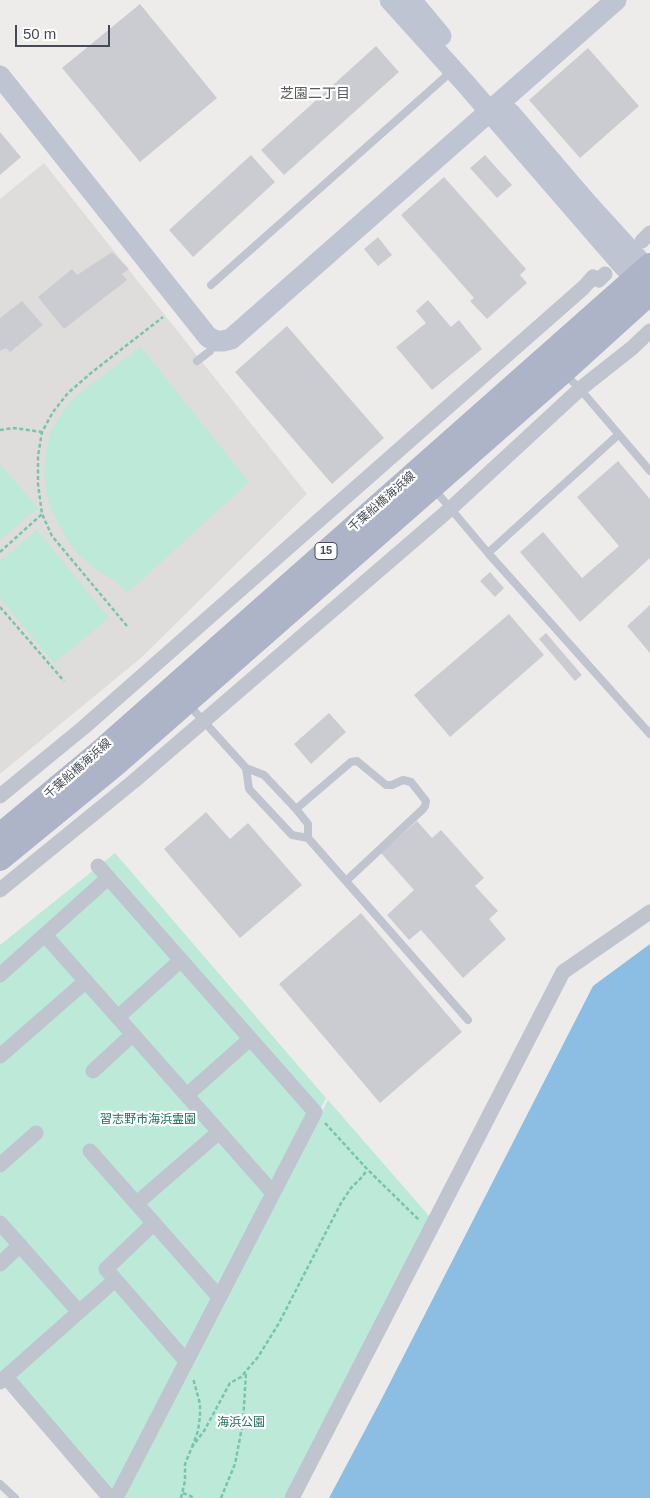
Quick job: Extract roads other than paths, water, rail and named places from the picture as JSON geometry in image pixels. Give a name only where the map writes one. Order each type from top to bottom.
[{"type":"main road","name":"千葉船橋海浜線","points":[[0,860],[109,770],[563,372],[647,278]]},
{"type":"main road","name":"千葉船橋海浜線","points":[[0,835],[101,751],[647,278]]},
{"type":"street","points":[[390,0],[454,70],[495,107]]},
{"type":"street","points":[[411,0],[495,107],[647,278]]},
{"type":"street","points":[[0,76],[208,337],[216,341],[231,339],[616,0]]},
{"type":"street","points":[[0,796],[83,728],[583,288],[593,277],[599,280],[605,274]]},
{"type":"street","points":[[0,890],[134,781],[450,509],[580,389],[650,332]]},
{"type":"street","points":[[98,866],[315,1112],[220,1297],[188,1367],[116,1498]]},
{"type":"street","points":[[0,975],[108,878]]},
{"type":"street","points":[[292,1498],[563,972],[650,912]]},
{"type":"street","points":[[45,935],[273,1193]]},
{"type":"street","points":[[118,1017],[181,960]]},
{"type":"street","points":[[0,1056],[86,981]]},
{"type":"street","points":[[93,1071],[133,1034]]},
{"type":"street","points":[[187,1095],[250,1039]]},
{"type":"street","points":[[137,1203],[219,1132]]},
{"type":"street","points":[[0,1165],[36,1133]]},
{"type":"street","points":[[90,1151],[220,1297]]},
{"type":"street","points":[[0,1223],[79,1312]]},
{"type":"street","points":[[154,1223],[106,1269],[188,1367]]},
{"type":"street","points":[[0,1264],[20,1245]]},
{"type":"street","points":[[110,1498],[3,1379],[115,1280]]},
{"type":"lane","points":[[211,285],[454,70]]},
{"type":"lane","points":[[197,361],[210,351]]},
{"type":"lane","points":[[563,372],[580,389],[650,471]]},
{"type":"lane","points":[[488,553],[618,434]]},
{"type":"lane","points":[[432,487],[488,553],[650,734]]},
{"type":"lane","points":[[186,702],[246,768],[264,775],[296,809],[308,824],[308,838]]},
{"type":"lane","points":[[296,809],[351,762],[357,761],[386,785],[392,785],[404,780],[411,782],[426,801],[423,809],[346,881]]},
{"type":"lane","points":[[246,768],[249,789],[292,835],[308,838],[468,1020]]},
{"type":"lane","points":[[0,1484],[15,1498]]},
{"type":"water","points":[[650,944],[650,1498],[329,1498],[593,986]]},
{"type":"district","name":"芝園二丁目","points":[[315,94]]},
{"type":"park label","name":"習志野市海浜霊園","points":[[148,1120]]},
{"type":"park label","name":"海浜公園","points":[[241,1423]]}]
